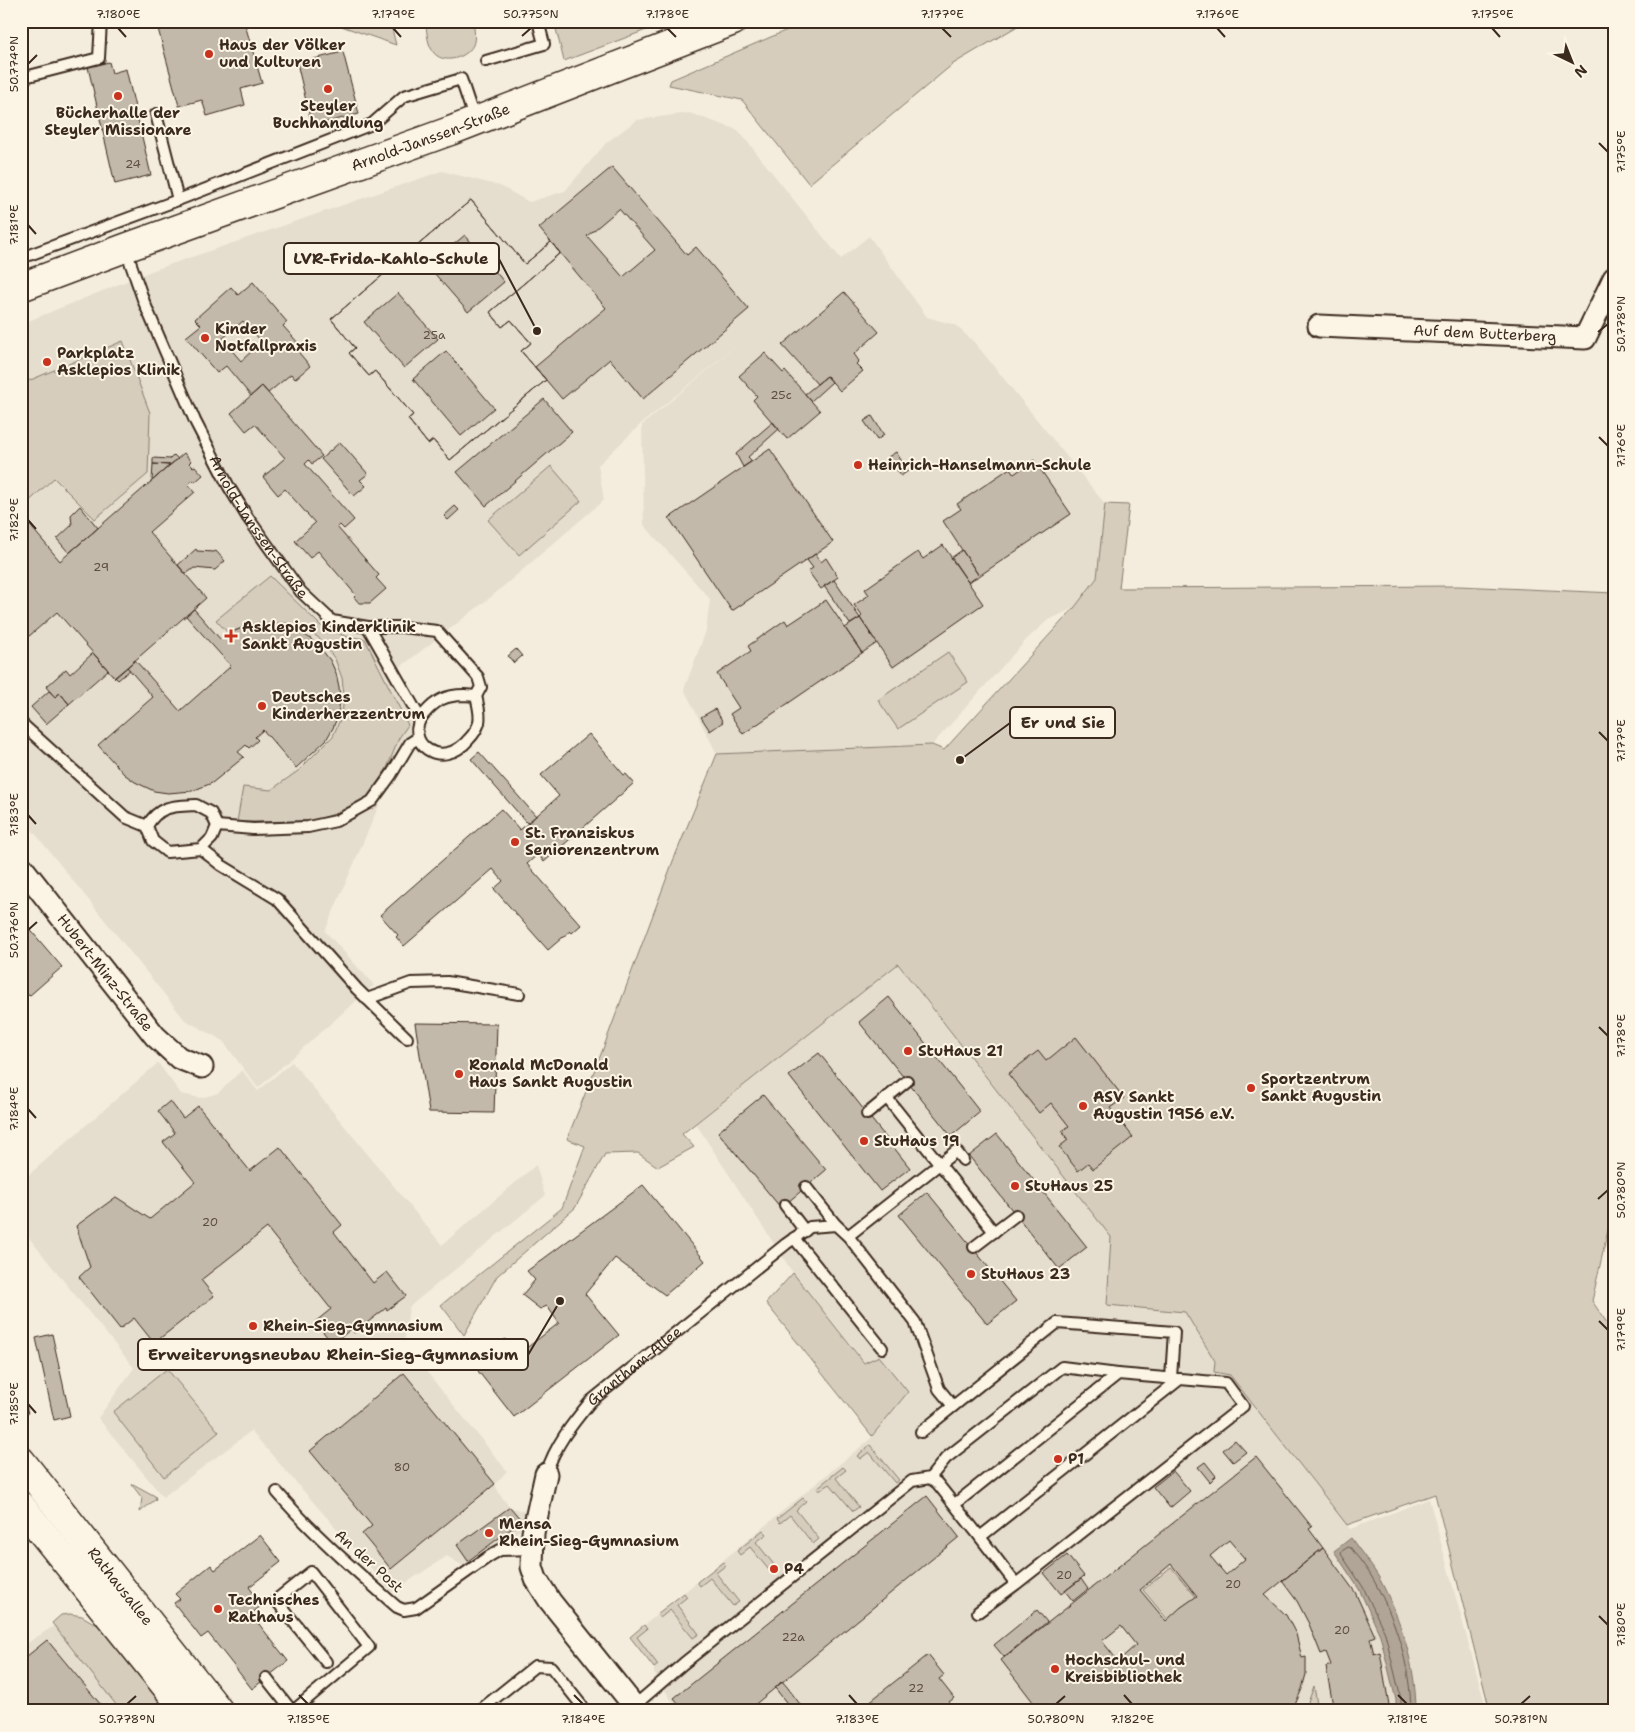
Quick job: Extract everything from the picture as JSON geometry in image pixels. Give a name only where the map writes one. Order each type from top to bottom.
[{"type":"main road","name":"Arnold-Janssen-Straße","points":[[21,287],[475,122],[734,21]]},
{"type":"main road","name":"Rathausallee","points":[[21,1461],[219,1711]]},
{"type":"main road","name":"Rathausallee","points":[[21,1506],[186,1711]]},
{"type":"street","name":"Auf dem Butterberg","points":[[1320,326],[1585,338],[1614,278]]},
{"type":"street","name":"Hubert-Minz-Straße","points":[[21,866],[154,1036],[179,1058],[202,1067]]},
{"type":"street","name":"Grantham-Allee","points":[[546,1474],[537,1510],[532,1549],[532,1567],[536,1579],[542,1590],[636,1708]]},
{"type":"lane","points":[[21,78],[99,58],[101,21]]},
{"type":"lane","points":[[486,61],[544,44],[538,21]]},
{"type":"lane","points":[[21,258],[178,200],[372,124],[404,96],[462,79],[475,122]]},
{"type":"lane","points":[[156,114],[178,200]]},
{"type":"lane","name":"Arnold-Janssen-Straße","points":[[125,248],[144,302],[194,421],[229,487],[248,518],[301,592],[332,621],[368,627],[402,627],[437,631],[478,677],[481,687],[476,696],[479,723],[474,733],[464,745],[443,755],[425,747],[418,738]]},
{"type":"lane","points":[[368,627],[420,718]]},
{"type":"lane","points":[[217,826],[253,830],[308,827],[336,821],[372,801],[391,775],[410,743],[418,738],[416,728],[420,718],[437,701],[447,696],[476,696]]},
{"type":"lane","points":[[21,723],[125,817],[147,826]]},
{"type":"lane","points":[[196,805],[211,814],[217,826],[212,838],[201,849],[167,852],[152,841],[147,826],[152,817],[166,807],[196,805]]},
{"type":"lane","points":[[201,849],[221,866],[277,899],[367,999],[407,1038]]},
{"type":"lane","points":[[367,999],[411,983],[448,982],[519,994]]},
{"type":"lane","points":[[867,1114],[907,1082]]},
{"type":"lane","points":[[887,1098],[994,1232]]},
{"type":"lane","points":[[949,1142],[963,1160]]},
{"type":"lane","points":[[848,1236],[956,1151]]},
{"type":"lane","points":[[806,1187],[836,1225],[848,1236],[915,1322],[939,1389],[953,1406]]},
{"type":"lane","points":[[785,1205],[805,1231]]},
{"type":"lane","points":[[974,1247],[1016,1215]]},
{"type":"lane","name":"Grantham-Allee","points":[[546,1474],[557,1446],[570,1425],[591,1401],[794,1238],[810,1227],[836,1225]]},
{"type":"lane","points":[[794,1238],[882,1348]]},
{"type":"lane","points":[[921,1432],[1057,1323],[1174,1332],[1176,1379]]},
{"type":"lane","points":[[930,1478],[946,1458],[1062,1367],[1118,1374],[1226,1383],[1243,1406],[978,1612]]},
{"type":"lane","points":[[955,1504],[1118,1374]]},
{"type":"lane","points":[[980,1537],[1176,1379]]},
{"type":"lane","points":[[636,1708],[684,1663],[912,1481],[930,1478],[938,1483],[1016,1584]]},
{"type":"lane","name":"An der Post","points":[[277,1492],[305,1522],[380,1592],[397,1607],[404,1610],[416,1608],[464,1572],[500,1550],[532,1549]]},
{"type":"lane","points":[[266,1678],[293,1711],[369,1647],[311,1572],[276,1600],[326,1662]]},
{"type":"lane","points":[[479,1711],[535,1666],[551,1667],[586,1711]]},
{"type":"shaded area","points":[[122,21],[155,21],[129,28]]},
{"type":"shaded area","points":[[327,21],[390,21],[396,45]]},
{"type":"shaded area","points":[[425,21],[473,21],[475,36],[473,45],[458,57],[446,59],[440,57],[435,54],[430,45]]},
{"type":"shaded area","points":[[554,21],[670,21],[564,61]]},
{"type":"shaded area","points":[[808,21],[1026,21],[953,64],[809,184],[742,100],[669,85],[671,80]]},
{"type":"shaded area","points":[[689,113],[738,130],[841,259],[869,236],[927,317],[955,325],[975,343],[1105,504],[1097,578],[1075,607],[1047,621],[1027,639],[932,745],[717,754],[684,689],[706,631],[710,599],[644,525],[642,425],[746,338],[641,424],[598,465],[604,500],[491,597],[390,675],[414,724],[325,931],[374,985],[258,1088],[222,1040],[185,1020],[21,816],[21,324],[154,270],[442,171],[500,186],[529,202],[565,191],[606,143],[637,120]]},
{"type":"shaded area","points":[[123,341],[150,413],[148,474],[95,519],[54,478],[21,509],[21,384]]},
{"type":"shaded area","points":[[551,466],[581,501],[519,555],[488,520]]},
{"type":"shaded area","points":[[1105,504],[1129,505],[1119,588],[1459,586],[1614,593],[1614,1203],[1592,1301],[1614,1333],[1614,1711],[1490,1711],[1435,1494],[1347,1525],[1230,1375],[1214,1372],[1215,1361],[1185,1312],[1107,1305],[1111,1237],[898,964],[682,1134],[694,1147],[658,1167],[638,1153],[605,1154],[575,1208],[497,1276],[464,1335],[441,1305],[562,1208],[585,1146],[567,1139],[603,1049],[673,861],[717,754],[932,745],[944,750],[1075,607],[1097,578]]},
{"type":"shaded area","points":[[270,576],[321,626],[345,636],[365,639],[408,725],[399,738],[387,768],[367,798],[338,813],[311,821],[237,822],[243,787],[271,790],[298,771],[333,736],[342,715],[344,695],[342,678],[335,659],[318,637],[287,623],[256,623],[228,633],[216,620]]},
{"type":"shaded area","points":[[948,652],[968,682],[898,729],[878,700]]},
{"type":"shaded area","points":[[897,964],[1111,1237],[1107,1304],[1185,1312],[1215,1361],[1214,1372],[1230,1375],[1350,1529],[1429,1499],[1487,1711],[679,1711],[654,1673],[654,1668],[630,1637],[870,1439],[908,1392],[865,1363],[793,1273],[696,1124]]},
{"type":"shaded area","name":"Rhein-Sieg-Gymnasium","points":[[292,1062],[442,1245],[536,1165],[545,1196],[409,1307],[404,1344],[507,1471],[495,1484],[500,1495],[510,1507],[529,1513],[527,1525],[466,1568],[447,1556],[392,1592],[251,1431],[163,1497],[98,1418],[134,1368],[25,1233],[25,1178],[158,1063],[181,1094],[201,1098],[218,1093],[242,1070],[258,1091]]},
{"type":"shaded area","points":[[793,1273],[864,1363],[879,1356],[908,1392],[872,1436],[766,1303]]},
{"type":"shaded area","points":[[167,1369],[219,1432],[164,1477],[113,1412]]},
{"type":"shaded area","points":[[870,1445],[899,1480],[895,1483],[869,1452],[860,1459],[857,1456]]},
{"type":"shaded area","points":[[843,1467],[846,1470],[836,1478],[859,1507],[853,1511],[830,1484],[819,1491],[817,1488]]},
{"type":"shaded area","points":[[133,1484],[155,1496],[156,1499],[140,1512],[142,1498]]},
{"type":"shaded area","points":[[803,1498],[806,1501],[796,1510],[819,1539],[813,1544],[790,1515],[780,1523],[777,1519]]},
{"type":"shaded area","points":[[763,1530],[767,1534],[756,1542],[779,1571],[773,1575],[750,1547],[740,1555],[737,1551]]},
{"type":"shaded area","points":[[723,1562],[726,1565],[716,1573],[739,1602],[733,1606],[710,1578],[700,1586],[697,1582]]},
{"type":"shaded area","points":[[1171,1567],[1196,1597],[1180,1608],[1168,1620],[1143,1590]]},
{"type":"shaded area","points":[[684,1593],[687,1597],[677,1605],[699,1634],[693,1638],[670,1610],[660,1618],[657,1614]]},
{"type":"shaded area","points":[[61,1615],[82,1616],[99,1626],[110,1637],[168,1711],[121,1711],[52,1623]]},
{"type":"shaded area","points":[[65,1619],[138,1711],[21,1711],[21,1647]]},
{"type":"shaded area","points":[[644,1625],[647,1629],[637,1637],[658,1665],[654,1668],[630,1637]]},
{"type":"shaded area","points":[[1314,1686],[1318,1711],[1305,1711]]},
{"type":"water","points":[[1351,1538],[1378,1576],[1400,1624],[1410,1659],[1416,1711],[1396,1711],[1396,1700],[1380,1635],[1359,1589],[1334,1551]]},
{"type":"building","name":"Haus der Völker und Kulturen","points":[[170,21],[244,21],[262,83],[241,89],[245,105],[207,116],[202,100],[179,106],[157,25]]},
{"type":"building","name":"Steyler Buchhandlung","points":[[343,52],[359,114],[312,126],[297,63]]},
{"type":"building","points":[[109,62],[112,73],[126,69],[151,175],[115,184],[88,67]]},
{"type":"building","points":[[612,167],[687,255],[696,247],[749,309],[643,399],[610,359],[562,399],[535,367],[606,308],[539,228]],"holes":[[[619,209],[655,250],[623,277],[587,236]]]},
{"type":"building","points":[[471,200],[525,264],[551,242],[560,253],[490,312],[502,327],[511,320],[531,343],[521,351],[546,380],[450,460],[433,440],[428,444],[408,419],[413,415],[375,371],[369,376],[349,353],[355,348],[331,319]],"holes":[[[465,235],[504,282],[468,312],[428,266]],[[398,293],[438,339],[404,368],[364,322]],[[446,351],[494,408],[461,436],[413,379]]]},
{"type":"building","points":[[471,200],[525,264],[551,242],[560,253],[490,312],[502,327],[511,320],[531,343],[521,351],[546,380],[450,460],[433,440],[428,444],[408,419],[413,415],[375,371],[369,376],[349,353],[355,348],[331,319]]},
{"type":"building","name":"Kinder Notfallpraxis","points":[[253,282],[287,322],[283,326],[299,344],[295,348],[310,366],[295,379],[291,374],[268,393],[262,386],[251,396],[226,366],[217,373],[186,337],[201,325],[195,319],[231,287],[238,295]],"holes":[[[243,321],[262,342],[241,361],[222,339]]]},
{"type":"building","points":[[844,292],[879,332],[854,354],[859,361],[856,364],[863,371],[840,391],[827,376],[817,384],[782,345]]},
{"type":"building","points":[[765,353],[783,373],[785,371],[820,411],[787,439],[753,400],[757,396],[739,376]]},
{"type":"building","points":[[827,376],[832,382],[811,401],[805,394]]},
{"type":"building","points":[[262,386],[322,456],[312,464],[309,460],[305,464],[354,520],[344,529],[340,525],[337,527],[379,575],[376,578],[386,589],[370,603],[359,603],[354,597],[356,595],[318,551],[310,558],[295,541],[315,523],[285,489],[278,495],[263,477],[285,458],[255,424],[246,431],[231,413]]},
{"type":"building","points":[[544,399],[572,432],[486,506],[457,472]]},
{"type":"building","points":[[872,416],[884,435],[877,440],[864,421]]},
{"type":"building","points":[[773,422],[779,429],[748,457],[752,461],[743,467],[736,454]]},
{"type":"building","points":[[340,442],[368,474],[360,480],[366,486],[354,496],[321,459]]},
{"type":"building","points":[[770,449],[833,542],[732,611],[669,518]]},
{"type":"building","points":[[896,452],[908,471],[901,476],[888,457]]},
{"type":"building","points":[[184,453],[191,461],[189,463],[193,467],[195,466],[203,475],[195,482],[193,480],[188,484],[195,492],[149,532],[206,598],[115,678],[57,612],[21,643],[21,527],[27,522],[60,561]]},
{"type":"building","points":[[174,455],[178,459],[170,465],[153,464],[153,458],[170,459]]},
{"type":"building","points":[[1034,460],[1071,514],[979,576],[943,521],[961,509],[957,504],[1010,468],[1014,474]]},
{"type":"building","points":[[153,464],[170,465],[152,481]]},
{"type":"building","points":[[80,506],[98,528],[69,553],[57,539],[72,525],[71,515]]},
{"type":"building","points":[[455,506],[459,510],[448,520],[444,516]]},
{"type":"building","points":[[943,545],[983,604],[893,667],[860,618],[862,616],[854,605],[869,595],[865,589],[918,552],[923,559]]},
{"type":"building","points":[[196,549],[197,551],[216,551],[225,561],[215,570],[194,568],[186,574],[178,565]]},
{"type":"building","points":[[962,550],[979,576],[968,582],[951,558]]},
{"type":"building","points":[[815,554],[821,562],[826,558],[838,577],[821,589],[808,571],[813,568],[807,560]]},
{"type":"building","points":[[834,580],[860,618],[850,624],[824,586]]},
{"type":"building","points":[[826,600],[862,653],[743,734],[730,714],[739,708],[717,674],[751,651],[748,646],[785,620],[788,625]]},
{"type":"building","name":"Deutsches Kinderherzzentrum","points":[[194,609],[221,640],[232,632],[259,624],[287,627],[311,639],[330,660],[336,673],[339,687],[338,715],[326,740],[296,768],[263,730],[255,737],[258,740],[249,748],[246,745],[238,752],[244,757],[212,783],[192,791],[168,793],[154,791],[135,782],[124,774],[98,745],[153,697],[127,667],[135,660],[180,711],[231,666],[186,616]]},
{"type":"building","points":[[860,618],[877,643],[862,653],[845,628]]},
{"type":"building","points":[[516,649],[522,656],[514,663],[508,656]]},
{"type":"building","points":[[93,653],[108,670],[69,704],[60,693],[55,697],[46,687],[66,669],[70,674]]},
{"type":"building","points":[[127,667],[130,670],[118,680],[115,677]]},
{"type":"building","points":[[49,691],[55,697],[60,693],[69,704],[46,724],[31,707]]},
{"type":"building","points":[[715,709],[723,722],[710,731],[701,717]]},
{"type":"building","name":"St. Franziskus Seniorenzentrum","points":[[589,734],[624,775],[626,774],[634,783],[544,862],[538,854],[527,864],[581,925],[572,933],[570,931],[548,950],[494,889],[503,881],[493,869],[404,946],[396,937],[398,935],[380,915],[501,809],[520,830],[559,796],[541,775]]},
{"type":"building","points":[[479,752],[536,816],[527,823],[471,759]]},
{"type":"building","points":[[21,919],[62,967],[29,996],[21,987]]},
{"type":"building","name":"StuHaus 21","points":[[889,997],[980,1112],[951,1136],[859,1022]]},
{"type":"building","name":"Ronald McDonald Haus Sankt Augustin","points":[[415,1023],[497,1024],[494,1113],[429,1112]]},
{"type":"building","name":"ASV Sankt Augustin 1956 e.V.","points":[[1076,1037],[1124,1098],[1110,1108],[1133,1137],[1093,1169],[1088,1163],[1078,1171],[1059,1147],[1068,1140],[1062,1131],[1069,1126],[1051,1103],[1039,1113],[1008,1074],[1038,1051],[1046,1061]]},
{"type":"building","name":"StuHaus 19","points":[[819,1053],[910,1168],[880,1191],[789,1076]]},
{"type":"building","points":[[763,1095],[826,1170],[781,1208],[718,1132]]},
{"type":"building","points":[[170,1101],[183,1118],[198,1106],[250,1171],[280,1147],[342,1225],[334,1232],[373,1283],[387,1272],[406,1296],[387,1310],[386,1308],[354,1333],[351,1329],[333,1344],[315,1322],[331,1309],[267,1228],[201,1280],[214,1296],[154,1343],[134,1318],[120,1329],[79,1277],[90,1267],[76,1226],[116,1197],[150,1219],[195,1182],[163,1142],[175,1133],[158,1111]]},
{"type":"building","name":"StuHaus 25","points":[[997,1134],[1087,1247],[1059,1269],[969,1156]]},
{"type":"building","points":[[643,1185],[705,1261],[665,1295],[615,1258],[585,1294],[619,1335],[514,1417],[478,1371],[505,1339],[520,1353],[559,1323],[547,1306],[540,1309],[522,1295],[535,1280],[527,1271]]},
{"type":"building","name":"StuHaus 23","points":[[927,1192],[1016,1301],[987,1324],[899,1215]]},
{"type":"building","points":[[52,1334],[70,1416],[54,1420],[36,1338]]},
{"type":"building","points":[[404,1373],[495,1484],[391,1569],[362,1534],[372,1526],[310,1451]]},
{"type":"building","points":[[21,1383],[28,1414],[25,1415],[21,1410]]},
{"type":"building","points":[[1235,1440],[1246,1452],[1233,1462],[1223,1450]]},
{"type":"building","points":[[1256,1457],[1312,1527],[1309,1529],[1323,1548],[1265,1595],[1286,1615],[1296,1634],[1302,1658],[1306,1657],[1306,1674],[1302,1689],[1293,1709],[1290,1707],[1288,1711],[1040,1711],[1001,1660]],"holes":[[[1229,1540],[1245,1559],[1226,1575],[1210,1556]],[[1171,1564],[1197,1596],[1166,1621],[1140,1590]],[[1121,1626],[1136,1645],[1118,1661],[1102,1641]]]},
{"type":"building","points":[[1205,1462],[1216,1476],[1210,1482],[1198,1467]]},
{"type":"building","points":[[1173,1471],[1190,1491],[1170,1508],[1153,1487]]},
{"type":"building","points":[[927,1496],[959,1537],[747,1711],[685,1711],[674,1698]]},
{"type":"building","name":"Mensa Rhein-Sieg-Gymnasium","points":[[510,1507],[522,1521],[468,1561],[457,1545]]},
{"type":"building","name":"Technisches Rathaus","points":[[260,1535],[281,1562],[249,1587],[262,1605],[251,1614],[288,1661],[252,1689],[208,1633],[201,1638],[174,1603],[180,1599],[175,1594],[211,1565],[215,1570]]},
{"type":"building","points":[[1323,1548],[1355,1592],[1375,1636],[1370,1638],[1374,1654],[1380,1652],[1390,1711],[1334,1711],[1326,1667],[1331,1665],[1326,1652],[1321,1654],[1297,1601],[1282,1581]]},
{"type":"building","points":[[1067,1555],[1084,1576],[1061,1594],[1044,1573]]},
{"type":"building","points":[[1081,1579],[1088,1589],[1073,1601],[1065,1591]]},
{"type":"building","points":[[1037,1610],[1047,1622],[1004,1657],[994,1645]]},
{"type":"building","points":[[47,1640],[106,1711],[21,1711],[21,1661]]},
{"type":"building","points":[[928,1655],[944,1675],[939,1679],[954,1698],[938,1711],[858,1711]]},
{"type":"building","points":[[782,1681],[805,1711],[793,1711],[775,1688]]},
{"type":"place","name":"Haus der Völker und Kulturen","points":[[209,54]]},
{"type":"place","name":"Steyler Buchhandlung","points":[[328,89]]},
{"type":"place","name":"Bücherhalle der Steyler Missionare","points":[[118,96]]},
{"type":"place","name":"LVR-Frida-Kahlo-Schule","points":[[537,331]]},
{"type":"place","name":"Kinder Notfallpraxis","points":[[205,338]]},
{"type":"place","name":"Parkplatz Asklepios Klinik","points":[[47,362]]},
{"type":"place","name":"Heinrich-Hanselmann-Schule","points":[[858,465]]},
{"type":"place","name":"Asklepios Kinderklinik Sankt Augustin","points":[[231,636]]},
{"type":"place","name":"Deutsches Kinderherzzentrum","points":[[262,706]]},
{"type":"place","name":"Er und Sie","points":[[960,760]]},
{"type":"place","name":"St. Franziskus Seniorenzentrum","points":[[515,842]]},
{"type":"place","name":"StuHaus 21","points":[[908,1051]]},
{"type":"place","name":"Ronald McDonald Haus Sankt Augustin","points":[[459,1074]]},
{"type":"place","name":"Sportzentrum Sankt Augustin","points":[[1251,1088]]},
{"type":"place","name":"ASV Sankt Augustin 1956 e.V.","points":[[1083,1106]]},
{"type":"place","name":"StuHaus 19","points":[[864,1141]]},
{"type":"place","name":"StuHaus 25","points":[[1015,1186]]},
{"type":"place","name":"StuHaus 23","points":[[971,1274]]},
{"type":"place","name":"Erweiterungsneubau Rhein-Sieg-Gymnasium","points":[[560,1301]]},
{"type":"place","name":"Rhein-Sieg-Gymnasium","points":[[253,1326]]},
{"type":"place","name":"P1","points":[[1058,1459]]},
{"type":"place","name":"Mensa Rhein-Sieg-Gymnasium","points":[[489,1533]]},
{"type":"place","name":"P4","points":[[774,1569]]},
{"type":"place","name":"Technisches Rathaus","points":[[218,1609]]},
{"type":"place","name":"Hochschul- und Kreisbibliothek","points":[[1055,1669]]}]
